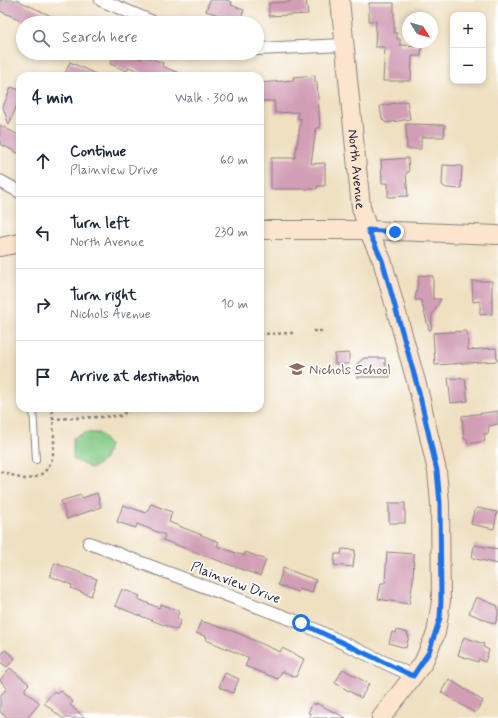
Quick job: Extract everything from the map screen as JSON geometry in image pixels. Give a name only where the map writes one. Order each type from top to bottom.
[{"type":"street","points":[[101,0],[139,16]]},
{"type":"street","name":"North Avenue","points":[[340,0],[361,207],[368,230],[382,260],[419,392],[437,471],[440,503],[440,618],[429,652],[381,718]]},
{"type":"street","points":[[264,49],[344,45]]},
{"type":"street","points":[[0,181],[16,190]]},
{"type":"street","points":[[264,230],[368,230],[498,235]]},
{"type":"street","points":[[0,246],[16,244]]},
{"type":"street","name":"Plainview Drive","points":[[90,542],[301,623],[413,676]]},
{"type":"lane","points":[[33,412],[36,460]]},
{"type":"path","points":[[314,332],[322,331]]},
{"type":"path","points":[[264,334],[294,333]]},
{"type":"path","points":[[52,419],[120,416],[125,412]]},
{"type":"green space","points":[[85,433],[99,433],[109,445],[105,459],[92,469],[73,459],[73,438]]},
{"type":"building","points":[[0,0],[17,0],[51,16],[16,16],[16,18],[0,11]]},
{"type":"building","points":[[210,0],[226,0],[232,2],[231,5],[244,10],[242,16],[221,16],[206,11]]},
{"type":"building","points":[[290,0],[306,0],[308,14],[269,16],[269,3],[290,2]]},
{"type":"building","points":[[369,3],[394,3],[394,33],[397,33],[397,39],[400,39],[400,45],[402,45],[402,48],[422,48],[421,56],[412,56],[411,81],[383,81],[385,47],[375,47],[376,21],[369,21]]},
{"type":"building","points":[[111,60],[156,60],[163,63],[162,66],[176,72],[141,72],[129,67],[127,71],[110,64]]},
{"type":"building","points":[[70,62],[91,72],[66,72]]},
{"type":"building","points":[[315,75],[315,82],[317,82],[320,128],[316,128],[311,164],[325,163],[325,186],[317,186],[317,189],[271,189],[271,158],[295,158],[301,118],[298,119],[298,112],[275,113],[274,101],[264,101],[264,83],[294,80],[293,77]]},
{"type":"building","points":[[11,87],[16,89],[16,107],[9,125],[3,107]]},
{"type":"building","points":[[407,101],[410,119],[386,123],[382,119],[380,106]]},
{"type":"building","points":[[406,124],[445,125],[444,137],[421,137],[421,149],[407,149]]},
{"type":"building","points":[[0,125],[16,134],[16,152],[0,144]]},
{"type":"building","points":[[408,158],[409,172],[406,173],[408,196],[388,197],[388,183],[382,183],[381,160]]},
{"type":"building","points":[[443,165],[462,166],[461,189],[446,188],[442,185]]},
{"type":"building","points":[[419,275],[433,276],[433,299],[441,299],[432,315],[431,330],[429,330],[421,300],[415,300]]},
{"type":"building","points":[[472,281],[492,281],[492,314],[480,315],[480,301],[473,302]]},
{"type":"building","points":[[467,331],[468,350],[496,348],[497,361],[435,365],[433,333]]},
{"type":"building","points":[[349,353],[349,364],[335,364],[335,354]]},
{"type":"building","points":[[364,358],[385,358],[385,365],[390,365],[390,377],[357,377],[357,364]]},
{"type":"building","points":[[448,378],[465,379],[468,401],[451,403]]},
{"type":"building","points":[[498,411],[498,424],[489,426],[488,434],[484,434],[485,441],[468,444],[467,439],[464,439],[462,416]]},
{"type":"building","points":[[97,493],[101,507],[67,519],[61,501],[81,495],[82,498]]},
{"type":"building","points":[[389,503],[405,503],[405,523],[389,523]]},
{"type":"building","points":[[151,504],[172,512],[169,522],[219,542],[217,546],[244,556],[246,552],[266,560],[260,576],[163,540],[165,535],[137,524],[136,528],[117,522],[123,505],[146,513]]},
{"type":"building","points":[[478,508],[497,512],[494,529],[471,524],[474,511]]},
{"type":"building","points":[[474,545],[498,549],[498,564],[472,558]]},
{"type":"building","points":[[342,549],[355,550],[353,567],[334,565],[335,554],[341,554]]},
{"type":"building","points":[[387,552],[414,554],[413,581],[409,604],[378,599],[381,583],[385,583]]},
{"type":"building","points":[[55,563],[97,579],[91,596],[71,588],[72,585],[50,576]]},
{"type":"building","points":[[283,568],[316,580],[312,593],[299,589],[298,592],[278,585]]},
{"type":"building","points":[[122,589],[140,596],[138,599],[159,608],[161,604],[179,611],[177,618],[181,620],[177,630],[115,606]]},
{"type":"building","points":[[476,597],[498,606],[498,616],[495,624],[469,613]]},
{"type":"building","points":[[201,621],[238,633],[280,652],[282,648],[304,659],[296,677],[282,671],[278,679],[245,666],[249,658],[206,640],[207,637],[196,633]]},
{"type":"building","points":[[397,630],[408,633],[407,635],[409,636],[406,648],[389,643],[392,632],[396,633]]},
{"type":"building","points":[[464,637],[484,644],[483,647],[489,650],[485,662],[479,659],[478,662],[458,655]]},
{"type":"building","points":[[5,650],[15,658],[7,667],[0,662],[0,656]]},
{"type":"building","points":[[10,668],[29,684],[25,688],[25,691],[40,703],[27,718],[8,718],[0,712],[0,696],[7,688],[0,680]]},
{"type":"building","points":[[343,669],[369,684],[361,698],[335,683]]},
{"type":"building","points":[[225,673],[239,679],[233,693],[219,687]]},
{"type":"building","points":[[449,679],[483,701],[475,713],[441,692]]},
{"type":"building","points":[[60,690],[73,702],[70,705],[85,718],[62,718],[44,703],[54,691],[57,694]]},
{"type":"building","points":[[313,703],[316,705],[316,703],[346,718],[309,718],[311,714],[308,713]]},
{"type":"place","name":"Nichols School","points":[[297,369]]},
{"type":"route","points":[[301,623],[413,676],[429,652],[440,618],[440,503],[437,471],[419,392],[382,260],[368,230],[395,232]]}]
